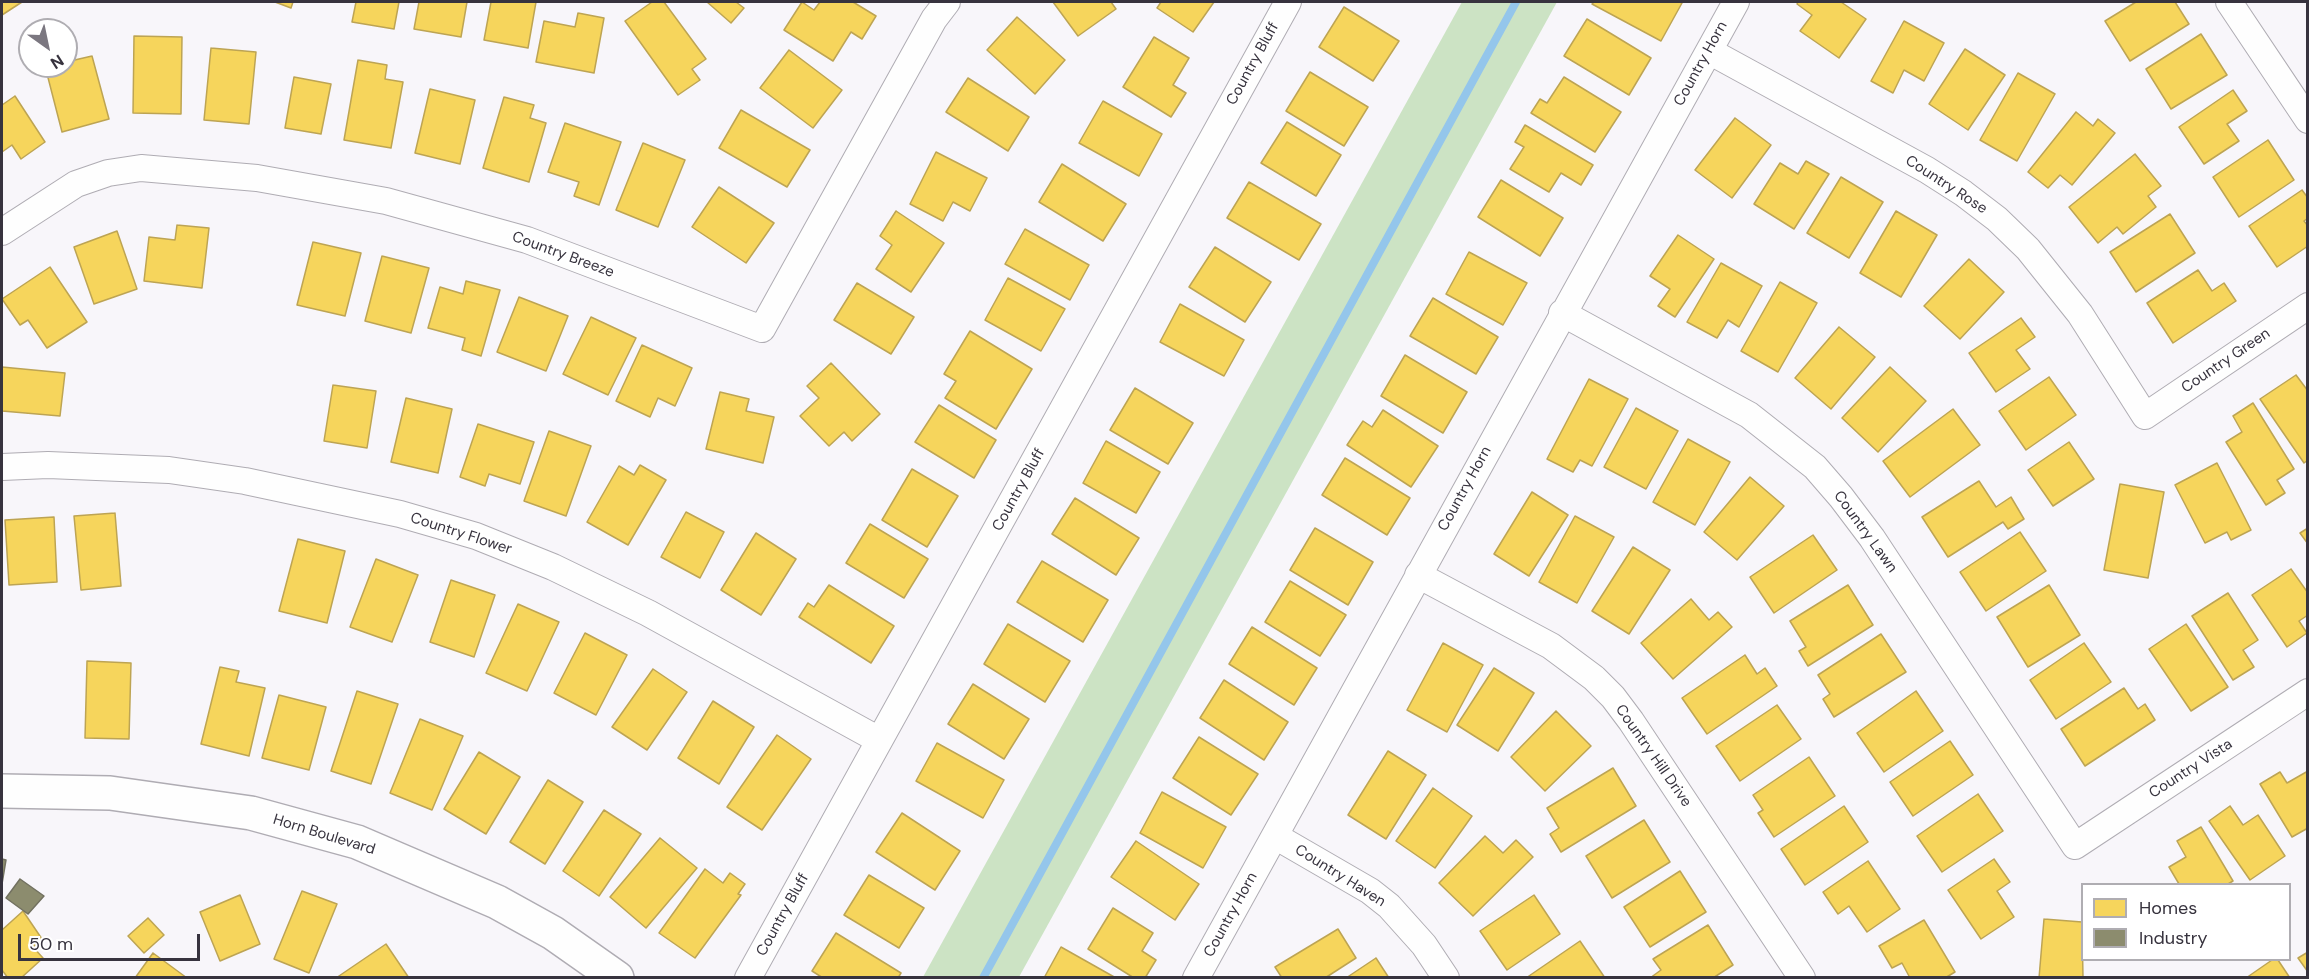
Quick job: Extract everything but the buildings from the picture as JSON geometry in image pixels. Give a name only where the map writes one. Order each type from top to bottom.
[{"type":"street","name":"Country Breeze","points":[[2,232],[76,184],[108,172],[141,168],[257,178],[386,201],[528,240],[762,329],[934,19],[947,2]]},
{"type":"street","name":"Country Bluff","points":[[748,978],[1288,2]]},
{"type":"street","name":"Country Horn","points":[[1196,978],[1736,2]]},
{"type":"street","points":[[2229,2],[2307,120]]},
{"type":"street","name":"Country Rose","points":[[1709,51],[1927,170],[1963,193],[1997,219],[2028,249],[2062,290],[2080,314],[2145,416]]},
{"type":"street","name":"Country Green","points":[[2145,416],[2307,306]]},
{"type":"street","name":"Country Lawn","points":[[1562,313],[1749,416],[1815,467],[1872,538],[2075,846]]},
{"type":"street","name":"Country Flower","points":[[2,467],[48,465],[169,470],[245,481],[400,514],[476,536],[553,567],[648,613],[879,741]]},
{"type":"street","name":"Country Hill Drive","points":[[1418,575],[1551,646],[1594,678],[1613,697],[1802,978]]},
{"type":"street","name":"Country Vista","points":[[2075,846],[2307,692]]},
{"type":"street","name":"Horn Boulevard","points":[[2,791],[110,793],[251,813],[357,842],[497,902],[553,933],[616,978]]},
{"type":"street","name":"Country Haven","points":[[1275,836],[1370,891],[1389,906],[1424,945],[1446,978]]},
{"type":"green space","points":[[1462,2],[1557,2],[1019,977],[923,977]]},
{"type":"waterway","points":[[983,978],[1516,2]]}]
